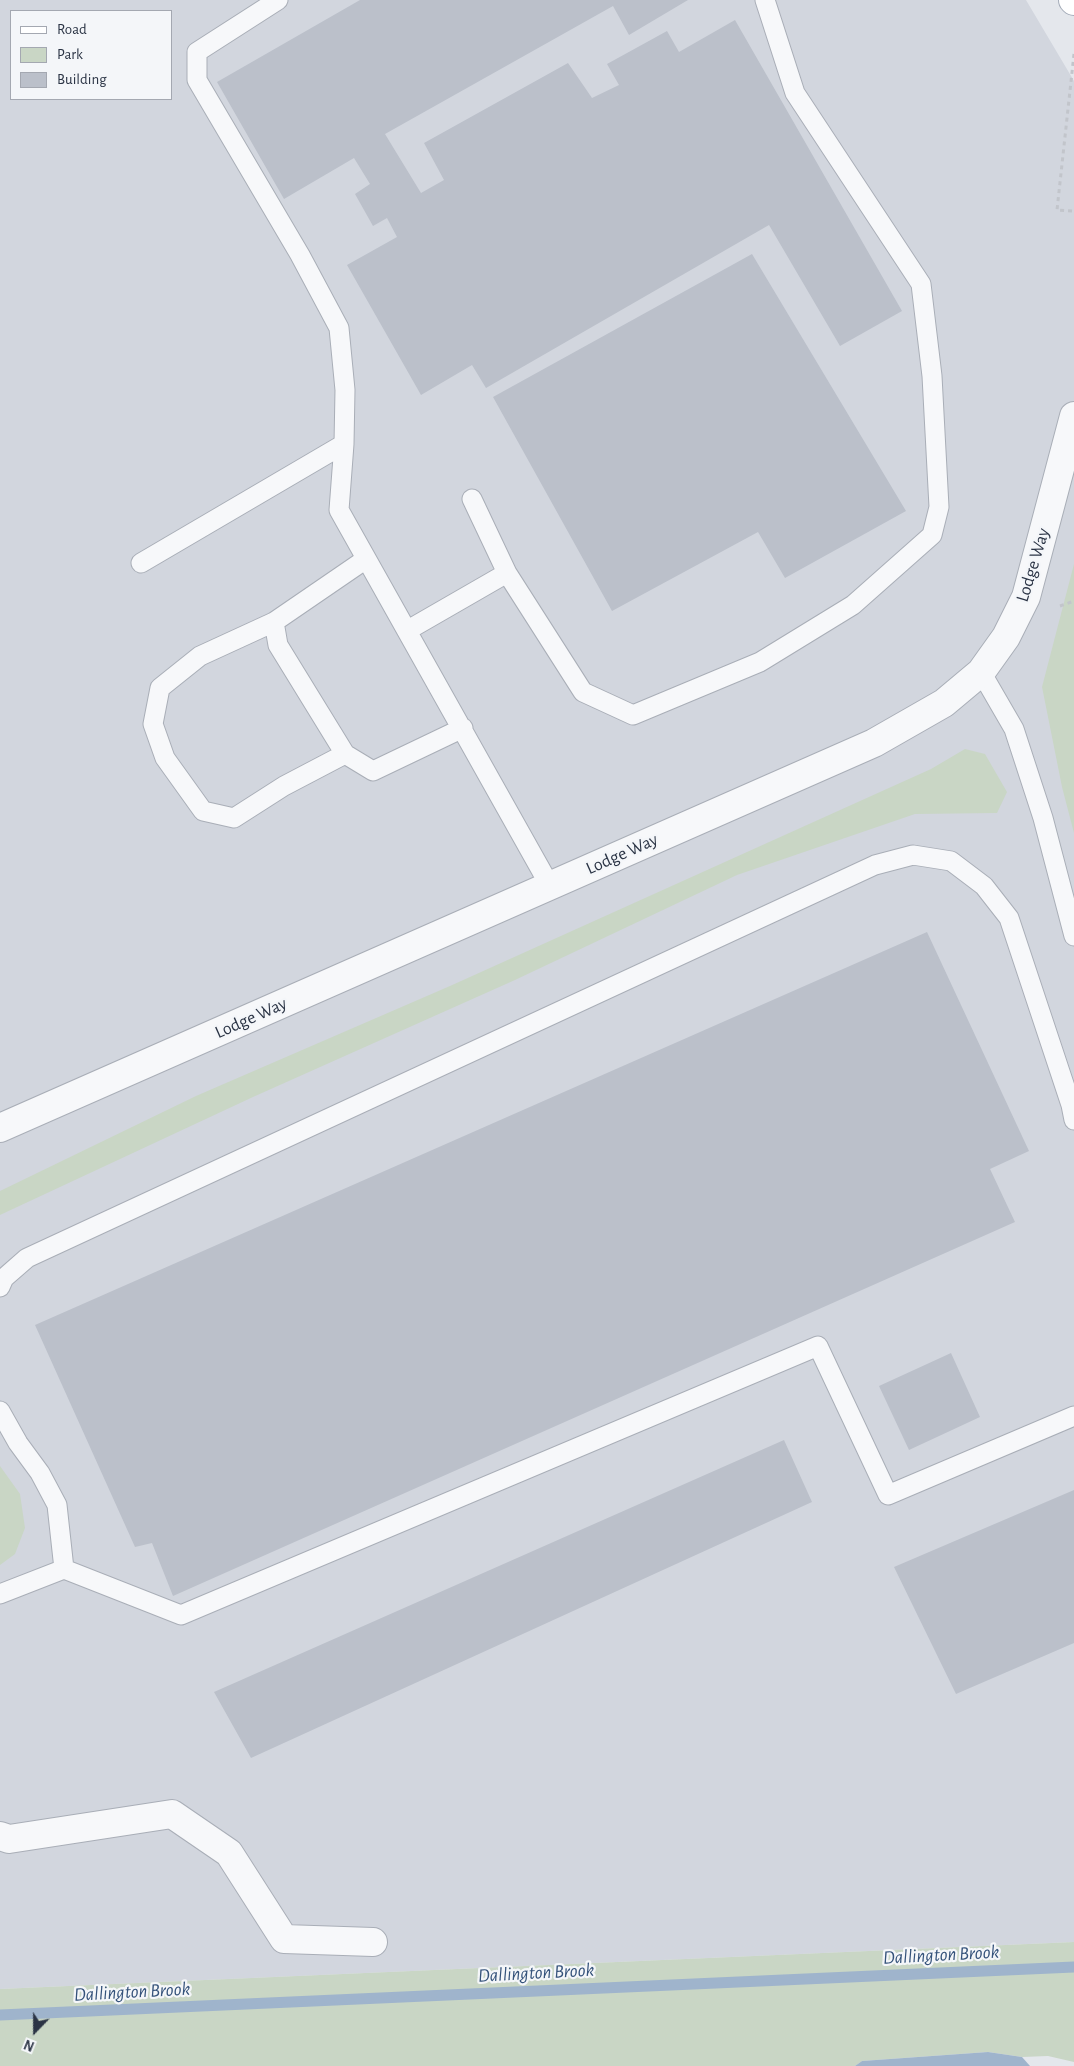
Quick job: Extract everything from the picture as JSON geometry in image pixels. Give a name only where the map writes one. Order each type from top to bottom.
[{"type":"street","name":"Lodge Way","points":[[0,1128],[874,743],[944,703],[981,672],[1006,636],[1026,597],[1074,416]]},
{"type":"street","points":[[0,1836],[9,1839],[172,1814],[229,1852],[284,1939],[373,1942]]},
{"type":"lane","points":[[278,0],[197,52],[197,80],[300,255],[339,328],[345,390],[344,444],[339,510],[550,886]]},
{"type":"lane","points":[[472,500],[508,573],[583,692],[633,715],[760,662],[853,604],[932,535],[939,507],[932,376],[921,284],[795,93],[765,0]]},
{"type":"lane","points":[[141,563],[344,444]]},
{"type":"lane","points":[[345,754],[284,786],[234,818],[203,811],[165,758],[153,724],[160,688],[200,656],[274,622],[366,559]]},
{"type":"lane","points":[[408,630],[508,573]]},
{"type":"lane","points":[[274,622],[278,645],[345,754],[373,771],[462,728]]},
{"type":"lane","points":[[981,672],[1014,729],[1042,818],[1074,936]]},
{"type":"lane","points":[[0,1287],[4,1278],[27,1258],[875,865],[913,855],[951,861],[984,886],[1009,918],[1071,1105],[1074,1120]]},
{"type":"lane","points":[[0,1594],[64,1569],[181,1615],[818,1346],[888,1494],[1074,1416]]},
{"type":"lane","points":[[0,1411],[18,1443],[40,1473],[57,1505],[64,1569]]},
{"type":"path","points":[[1074,54],[1057,210],[1074,211]]},
{"type":"path","points":[[1060,606],[1074,601]]},
{"type":"shaded area","points":[[0,0],[1026,0],[1074,81],[1074,1942],[0,1989]]},
{"type":"green space","points":[[1074,564],[1074,833],[1062,787],[1042,687]]},
{"type":"green space","points":[[965,749],[985,754],[1007,792],[997,813],[915,814],[737,875],[515,980],[253,1097],[0,1215],[0,1191],[196,1096],[450,986],[931,769]]},
{"type":"green space","points":[[0,1466],[20,1494],[25,1528],[15,1554],[0,1565]]},
{"type":"green space","points":[[1074,1942],[1074,2062],[1048,2056],[1022,2057],[988,2052],[862,2061],[855,2066],[0,2066],[0,1989]]},
{"type":"water","points":[[988,2052],[1022,2057],[1030,2066],[855,2066],[862,2061]]},
{"type":"building","points":[[360,0],[688,0],[629,35],[613,6],[385,134],[421,193],[444,180],[424,143],[568,63],[592,98],[619,85],[607,64],[667,31],[679,52],[735,20],[902,311],[840,346],[769,225],[486,388],[472,365],[421,395],[347,265],[397,237],[387,218],[373,226],[355,194],[370,184],[354,158],[284,199],[217,82]]},
{"type":"building","points":[[752,254],[906,511],[785,578],[758,532],[612,611],[493,397]]},
{"type":"building","points":[[927,932],[1029,1151],[990,1169],[1015,1222],[173,1596],[152,1543],[135,1547],[35,1325]]},
{"type":"building","points":[[951,1353],[980,1417],[909,1450],[879,1386]]},
{"type":"building","points":[[784,1440],[812,1502],[251,1758],[214,1692]]},
{"type":"building","points":[[1074,1490],[1074,1643],[956,1694],[894,1567]]},
{"type":"waterway","name":"Dallington Brook","points":[[0,2015],[1074,1967]]}]
